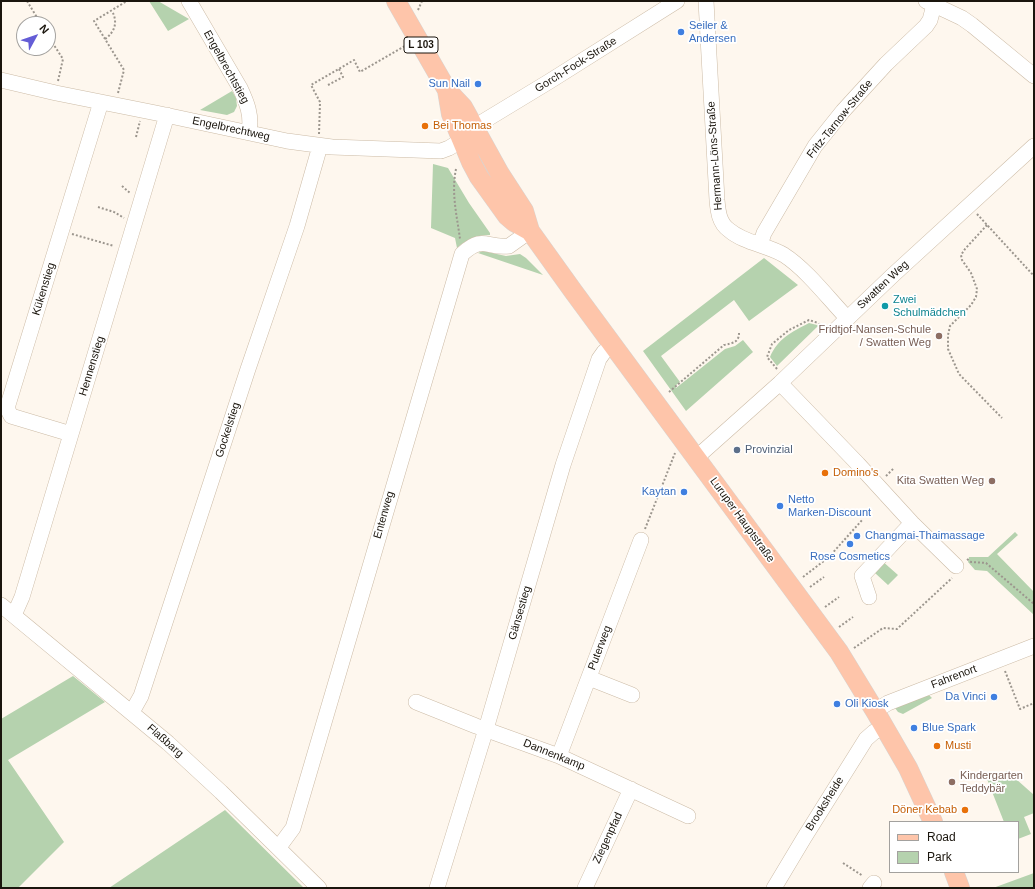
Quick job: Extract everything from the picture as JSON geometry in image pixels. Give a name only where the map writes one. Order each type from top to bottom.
[{"type":"main road","name":"L 103","points":[[396,1],[447,90],[463,107],[468,135]]},
{"type":"main road","name":"Luruper Hauptstraße","points":[[468,135],[524,211],[530,231],[839,652],[908,768],[933,821]]},
{"type":"main road","points":[[954,873],[960,888]]},
{"type":"street","name":"Gorch-Fock-Straße","points":[[468,135],[484,121],[572,68],[677,1]]},
{"type":"street","name":"Hermann-Löns-Straße","points":[[706,1],[718,214],[722,223],[729,230],[745,240],[785,256],[800,268],[847,318]]},
{"type":"street","name":"Engelbrechtstieg","points":[[186,2],[240,88],[247,102],[251,117],[249,132]]},
{"type":"street","name":"Fritz-Tarnow-Straße","points":[[760,245],[764,233],[815,146],[886,64],[926,26],[930,20],[930,3]]},
{"type":"street","points":[[930,3],[962,18],[972,25],[1034,76]]},
{"type":"street","name":"Engelbrechtweg","points":[[1,80],[56,93],[249,132],[286,141],[320,140],[432,151],[449,148],[468,135]]},
{"type":"street","name":"Kükenstieg","points":[[71,434],[11,416],[7,408],[101,102]]},
{"type":"street","name":"Hennenstieg","points":[[14,614],[22,597],[167,115]]},
{"type":"street","name":"Gockelstieg","points":[[132,712],[141,696],[250,362],[297,226],[320,140]]},
{"type":"street","name":"Swatten Weg","points":[[697,457],[779,377],[847,318],[1034,146]]},
{"type":"street","points":[[462,254],[472,247],[482,243],[509,246],[530,231]]},
{"type":"street","name":"Entenweg","points":[[279,847],[293,828],[462,254]]},
{"type":"street","name":"Gänsestieg","points":[[437,888],[486,729],[563,465],[599,359],[613,344]]},
{"type":"street","points":[[779,377],[912,523],[956,566]]},
{"type":"street","points":[[869,597],[862,576],[912,523]]},
{"type":"street","name":"Puterweg","points":[[559,756],[641,540]]},
{"type":"street","name":"Flaßbarg","points":[[1,605],[14,614],[132,712],[198,770],[279,847],[319,888]]},
{"type":"street","name":"Fahrenort","points":[[880,719],[888,703],[1034,646]]},
{"type":"street","points":[[589,678],[632,695]]},
{"type":"street","name":"Dannenkamp","points":[[416,702],[559,756],[688,816]]},
{"type":"street","name":"Brooksheide","points":[[774,888],[842,776],[866,739],[874,732],[880,719]]},
{"type":"street","name":"Ziegenpfad","points":[[585,888],[631,789]]},
{"type":"path","points":[[27,1],[36,16]]},
{"type":"path","points":[[118,94],[124,70],[94,21],[128,1]]},
{"type":"path","points":[[418,10],[422,1]]},
{"type":"path","points":[[105,39],[111,34],[114,27],[115,18],[112,10]]},
{"type":"path","points":[[320,140],[320,102],[311,85],[354,60],[360,72],[406,46]]},
{"type":"path","points":[[56,48],[63,59],[58,81]]},
{"type":"path","points":[[328,85],[343,77],[339,69]]},
{"type":"path","points":[[136,138],[140,121]]},
{"type":"path","points":[[456,169],[454,180],[455,211],[462,254]]},
{"type":"path","points":[[122,186],[132,195]]},
{"type":"path","points":[[969,205],[1034,276]]},
{"type":"path","points":[[98,206],[114,212],[125,219]]},
{"type":"path","points":[[987,225],[962,254],[962,260],[971,273],[977,288],[976,297],[971,305],[950,326],[948,335],[948,349],[959,374],[1002,418]]},
{"type":"path","points":[[62,231],[115,246],[117,249]]},
{"type":"path","points":[[779,377],[767,357],[772,344],[788,330],[809,320],[818,323],[823,328]]},
{"type":"path","points":[[669,392],[724,345],[737,341],[739,333]]},
{"type":"path","points":[[641,540],[676,450]]},
{"type":"path","points":[[882,479],[894,468]]},
{"type":"path","points":[[803,577],[829,557],[863,519]]},
{"type":"path","points":[[841,537],[844,541]]},
{"type":"path","points":[[820,556],[824,561]]},
{"type":"path","points":[[854,648],[883,628],[897,629],[953,577],[956,566],[967,559],[971,562],[986,563],[1034,604]]},
{"type":"path","points":[[810,587],[824,577]]},
{"type":"path","points":[[825,607],[839,597]]},
{"type":"path","points":[[839,627],[853,617]]},
{"type":"path","points":[[1004,670],[1020,709],[1034,703]]},
{"type":"path","points":[[843,863],[872,886]]},
{"type":"green space","points":[[149,1],[158,1],[189,19],[168,31]]},
{"type":"green space","points":[[232,91],[236,98],[237,106],[234,112],[227,115],[200,110]]},
{"type":"green space","points":[[433,164],[448,168],[490,235],[472,238],[457,248],[455,238],[431,228]]},
{"type":"green space","points":[[483,251],[506,256],[520,254],[543,275],[478,253]]},
{"type":"green space","points":[[764,258],[798,285],[749,321],[734,300],[661,356],[680,382],[675,386],[676,388],[725,349],[735,346],[743,340],[753,352],[686,411],[643,351]]},
{"type":"green space","points":[[809,323],[818,326],[777,366],[770,357],[773,350],[786,336]]},
{"type":"green space","points":[[1015,532],[1018,535],[997,554],[1034,592],[1034,615],[987,571],[975,570],[968,562],[969,557],[988,557]]},
{"type":"green space","points":[[881,560],[898,575],[888,585],[875,573]]},
{"type":"green space","points":[[73,676],[105,702],[8,760],[64,842],[18,888],[1,888],[1,719]]},
{"type":"green space","points":[[929,695],[932,698],[903,714],[898,712],[895,708],[898,705]]},
{"type":"green space","points":[[1007,771],[1034,795],[1034,813],[1024,817],[1031,834],[1019,839],[1019,821],[1004,821],[987,779]]},
{"type":"green space","points":[[225,810],[304,888],[109,888]]},
{"type":"green space","points":[[1034,873],[1034,888],[993,888]]},
{"type":"place","name":"Seiler & Andersen","points":[[681,32]]},
{"type":"place","name":"Sun Nail","points":[[478,84]]},
{"type":"place","name":"Bei Thomas","points":[[425,126]]},
{"type":"place","name":"Zwei Schulmädchen","points":[[885,306]]},
{"type":"place","name":"Fridtjof-Nansen-Schule / Swatten Weg","points":[[939,336]]},
{"type":"place","name":"Provinzial","points":[[737,450]]},
{"type":"place","name":"Domino's","points":[[825,473]]},
{"type":"place","name":"Kita Swatten Weg","points":[[992,481]]},
{"type":"place","name":"Kaytan","points":[[684,492]]},
{"type":"place","name":"Netto Marken-Discount","points":[[780,506]]},
{"type":"place","name":"Changmai-Thaimassage","points":[[857,536]]},
{"type":"place","name":"Rose Cosmetics","points":[[850,544]]},
{"type":"place","name":"Da Vinci","points":[[994,697]]},
{"type":"place","name":"Oli Kiosk","points":[[837,704]]},
{"type":"place","name":"Blue Spark","points":[[914,728]]},
{"type":"place","name":"Musti","points":[[937,746]]},
{"type":"place","name":"Kindergarten Teddybär","points":[[952,782]]},
{"type":"place","name":"Döner Kebab","points":[[965,810]]}]
